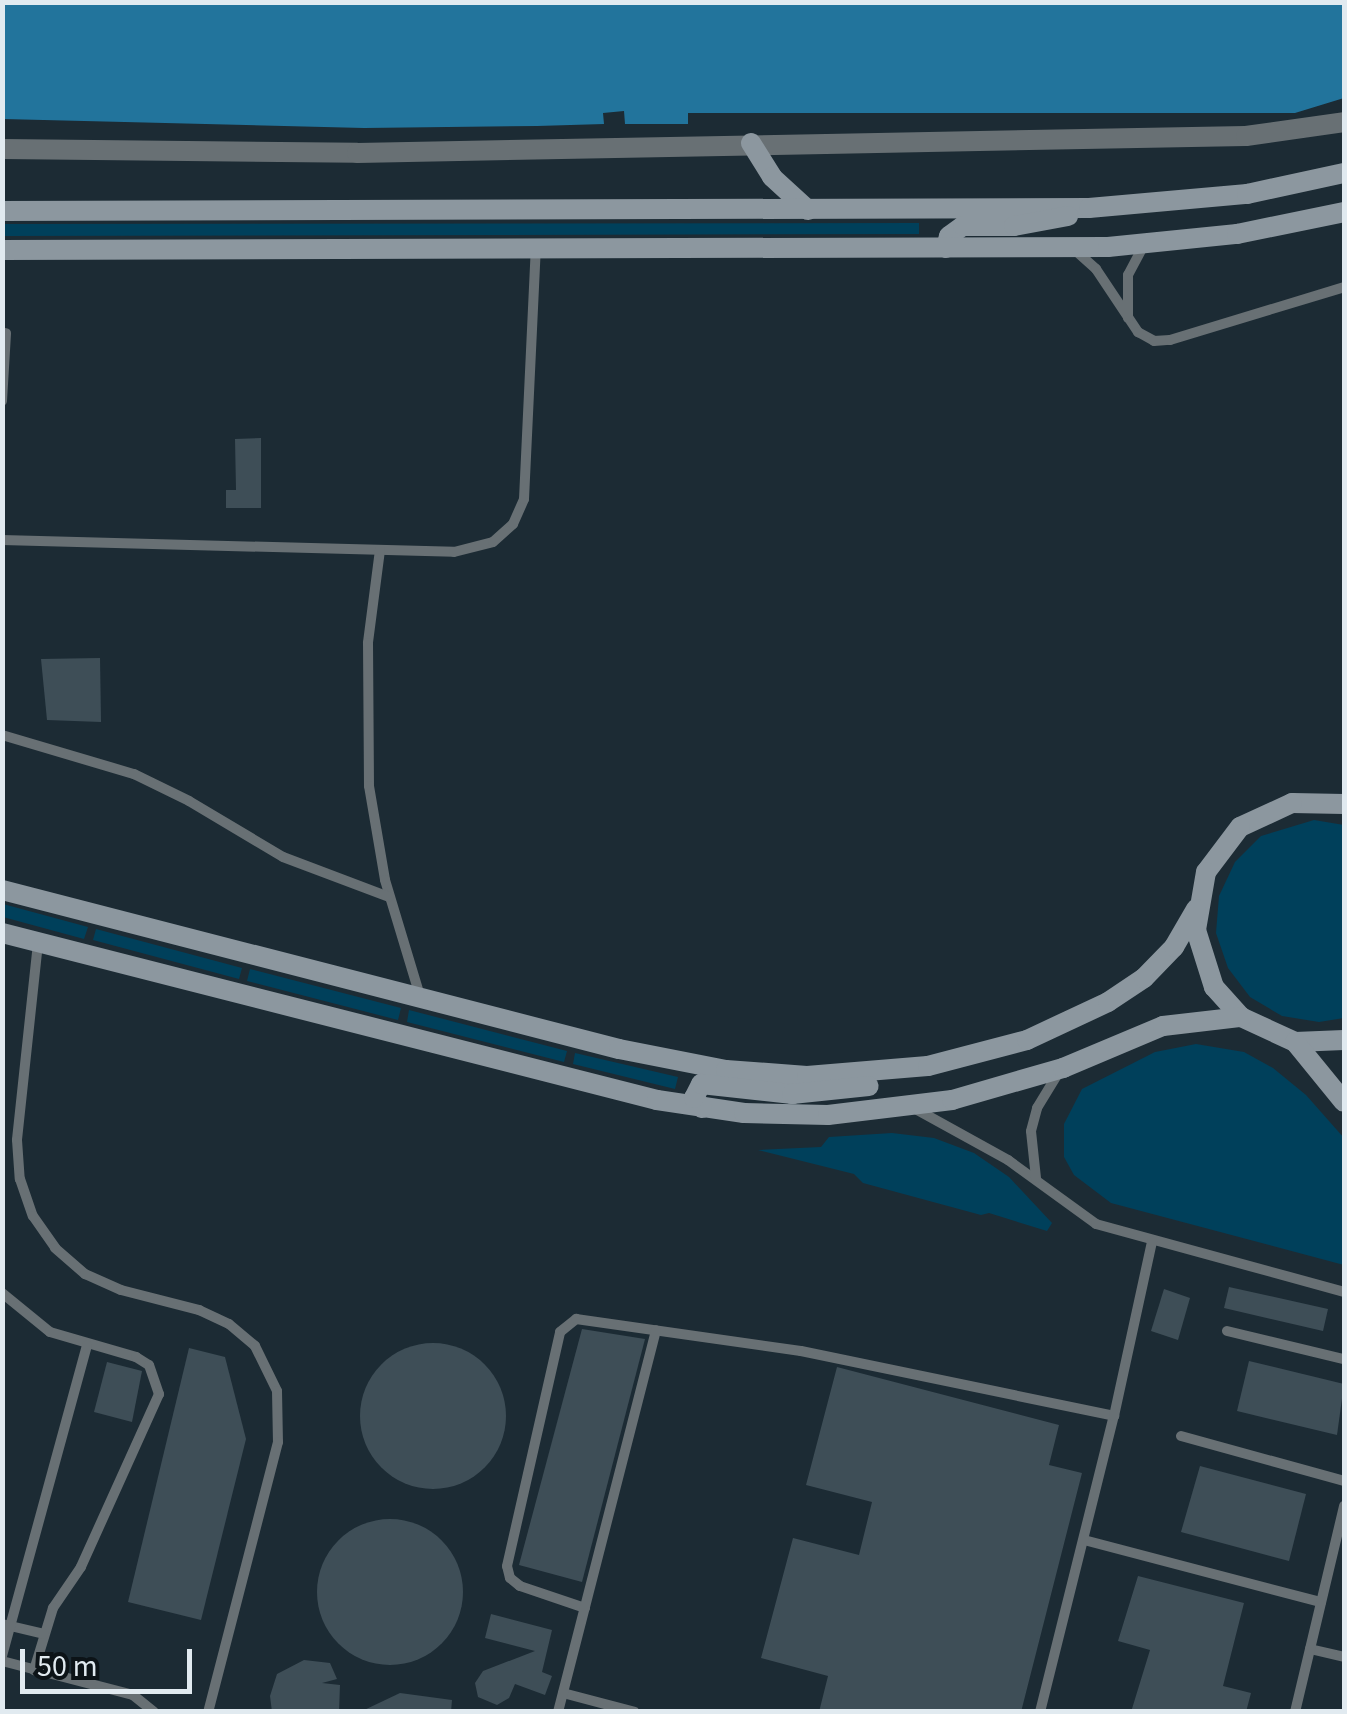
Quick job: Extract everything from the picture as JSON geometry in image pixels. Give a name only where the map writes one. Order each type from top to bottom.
[{"type":"main road","points":[[751,143],[772,177],[808,210]]},
{"type":"main road","points":[[2,211],[1089,208],[1230,196],[1344,173]]},
{"type":"main road","points":[[946,248],[948,236],[963,226],[1033,224],[1089,208]]},
{"type":"main road","points":[[2,250],[1072,247],[1238,234],[1344,212]]},
{"type":"main road","points":[[702,1108],[694,1098],[701,1084],[753,1092],[818,1093],[865,1087],[1026,1040],[1127,991],[1160,964],[1196,910],[1215,856],[1240,827],[1292,803],[1344,804]]},
{"type":"main road","points":[[2,890],[602,1045],[726,1070],[834,1076],[928,1066]]},
{"type":"main road","points":[[1196,910],[1205,969],[1241,1017],[1295,1042],[1344,1102]]},
{"type":"main road","points":[[2,933],[592,1084],[702,1108],[800,1115],[912,1107],[991,1090],[1063,1068],[1163,1026],[1241,1017]]},
{"type":"main road","points":[[1295,1042],[1344,1040]]},
{"type":"street","points":[[2,149],[357,153],[1246,136],[1344,122]]},
{"type":"lane","points":[[1128,319],[1128,275],[1144,244]]},
{"type":"lane","points":[[1072,247],[1096,269],[1128,319],[1146,338],[1162,342],[1344,287]]},
{"type":"lane","points":[[2,540],[380,550],[481,548],[504,534],[520,512],[536,249]]},
{"type":"lane","points":[[2,401],[6,333]]},
{"type":"lane","points":[[380,550],[368,643],[366,739],[376,834],[389,897],[421,998]]},
{"type":"lane","points":[[2,735],[134,774],[190,801],[283,857],[389,897]]},
{"type":"lane","points":[[38,942],[17,1140],[20,1179],[32,1216],[55,1248],[102,1283],[199,1310],[230,1324],[255,1346],[277,1391],[278,1442],[208,1712]]},
{"type":"lane","points":[[1036,1178],[1031,1154],[1034,1119],[1048,1086],[1063,1068]]},
{"type":"lane","points":[[912,1107],[1036,1178],[1096,1224],[1344,1292]]},
{"type":"lane","points":[[1040,1712],[1114,1416],[1152,1241]]},
{"type":"lane","points":[[2,1292],[50,1332],[136,1357],[149,1365],[159,1394],[81,1567],[52,1608],[34,1670]]},
{"type":"lane","points":[[585,1608],[520,1586],[510,1578],[507,1566],[560,1332],[569,1322],[583,1318],[801,1350],[1114,1416]]},
{"type":"lane","points":[[558,1712],[656,1330]]},
{"type":"lane","points":[[1228,1331],[1344,1359]]},
{"type":"lane","points":[[87,1345],[6,1625],[2,1659],[133,1695],[154,1712]]},
{"type":"lane","points":[[1181,1436],[1344,1482]]},
{"type":"lane","points":[[1295,1712],[1344,1506]]},
{"type":"lane","points":[[1084,1540],[1322,1602]]},
{"type":"lane","points":[[6,1625],[44,1634]]},
{"type":"lane","points":[[1310,1649],[1344,1658]]},
{"type":"lane","points":[[563,1693],[635,1712]]},
{"type":"shaded area","points":[[2,3],[1344,3],[1344,98],[1295,113],[688,113],[688,124],[625,124],[624,111],[603,113],[604,124],[537,126],[364,128],[3,119]]},
{"type":"shaded area","points":[[919,223],[919,234],[2,236],[3,224]]},
{"type":"shaded area","points":[[1314,820],[1344,825],[1344,1018],[1319,1022],[1282,1016],[1250,997],[1228,968],[1216,933],[1219,896],[1235,862],[1261,836]]},
{"type":"shaded area","points":[[3,904],[88,927],[84,939],[3,917]]},
{"type":"shaded area","points":[[96,929],[242,968],[239,979],[93,940]]},
{"type":"shaded area","points":[[250,969],[401,1008],[398,1020],[247,981]]},
{"type":"shaded area","points":[[409,1010],[567,1051],[564,1062],[407,1022]]},
{"type":"shaded area","points":[[1196,1044],[1244,1052],[1273,1068],[1306,1095],[1344,1138],[1344,1265],[1111,1203],[1074,1175],[1064,1157],[1064,1124],[1082,1089],[1155,1052]]},
{"type":"shaded area","points":[[575,1053],[678,1077],[675,1089],[573,1064]]},
{"type":"shaded area","points":[[892,1133],[934,1138],[974,1153],[1009,1177],[1052,1223],[1047,1231],[989,1213],[981,1215],[863,1183],[854,1174],[758,1150],[821,1147],[829,1137]]},
{"type":"building","points":[[261,438],[261,508],[226,508],[226,490],[236,490],[235,439]]},
{"type":"building","points":[[100,658],[101,722],[47,720],[41,659]]},
{"type":"building","points":[[1229,1287],[1328,1309],[1323,1331],[1224,1308]]},
{"type":"building","points":[[1164,1289],[1190,1298],[1178,1340],[1151,1331]]},
{"type":"building","points":[[582,1329],[645,1339],[582,1582],[519,1565]]},
{"type":"building","points":[[433,1343],[461,1349],[484,1365],[500,1388],[506,1416],[500,1444],[484,1467],[461,1483],[433,1489],[405,1483],[382,1467],[366,1444],[360,1416],[366,1388],[382,1365],[405,1349]]},
{"type":"building","points":[[189,1348],[225,1357],[246,1439],[201,1620],[128,1602]]},
{"type":"building","points":[[1249,1361],[1344,1384],[1337,1435],[1237,1411]]},
{"type":"building","points":[[107,1362],[142,1371],[132,1422],[94,1412]]},
{"type":"building","points":[[837,1367],[1059,1425],[1049,1465],[1082,1473],[1021,1712],[819,1712],[828,1676],[761,1658],[793,1538],[859,1555],[872,1502],[806,1485]]},
{"type":"building","points":[[1200,1466],[1306,1494],[1289,1561],[1181,1532]]},
{"type":"building","points":[[390,1519],[418,1525],[442,1540],[457,1564],[463,1592],[457,1620],[442,1644],[418,1659],[390,1665],[362,1659],[338,1644],[323,1620],[317,1592],[323,1564],[338,1540],[362,1525]]},
{"type":"building","points":[[1138,1576],[1244,1603],[1223,1686],[1251,1693],[1246,1712],[1131,1712],[1150,1650],[1118,1641]]},
{"type":"building","points":[[491,1614],[552,1630],[542,1672],[552,1676],[545,1695],[515,1684],[509,1698],[497,1705],[478,1697],[475,1683],[483,1671],[535,1651],[485,1638]]},
{"type":"building","points":[[304,1660],[330,1663],[337,1679],[322,1683],[340,1685],[339,1712],[272,1712],[270,1696],[277,1674]]},
{"type":"building","points":[[400,1693],[452,1700],[451,1712],[360,1712]]}]
